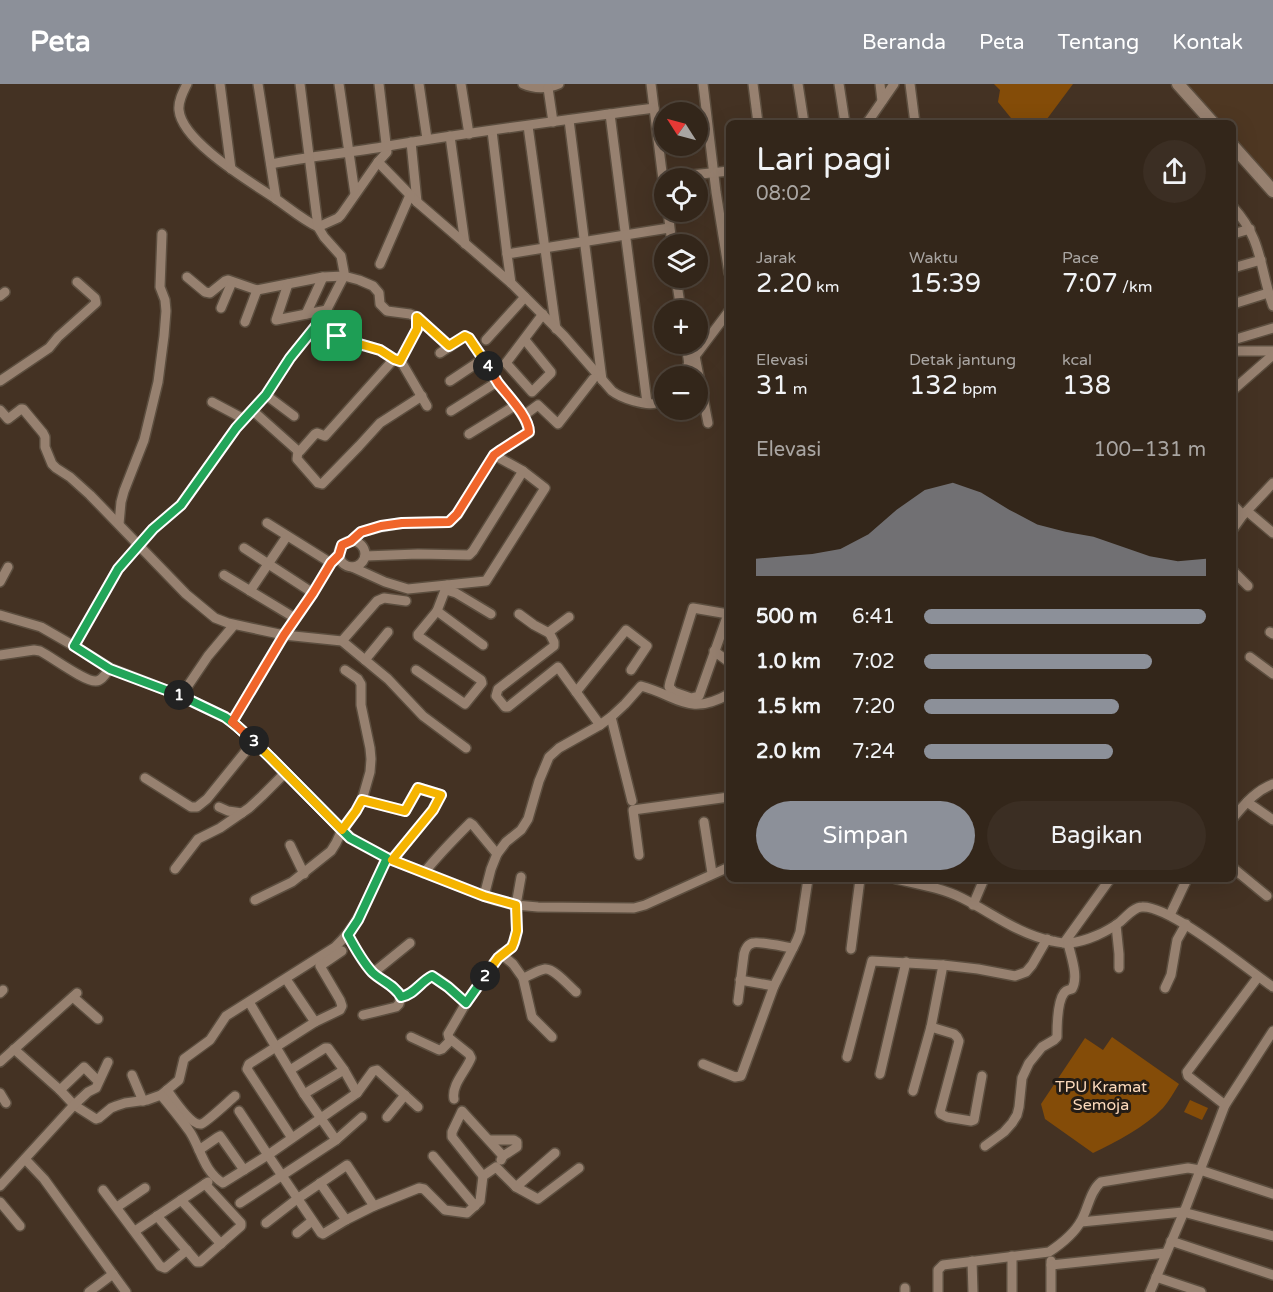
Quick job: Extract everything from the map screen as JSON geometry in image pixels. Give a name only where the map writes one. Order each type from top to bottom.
[{"type":"main road","points":[[1178,84],[1210,120]]},
{"type":"main road","points":[[1236,149],[1273,191]]},
{"type":"street","points":[[187,84],[180,98],[178,109],[187,129],[201,145],[231,169],[318,227]]},
{"type":"street","points":[[220,84],[231,169]]},
{"type":"street","points":[[258,84],[276,199]]},
{"type":"street","points":[[74,646],[118,569],[153,529],[181,505],[244,419],[266,395],[290,358],[325,313],[344,271],[341,256],[318,227],[300,84]]},
{"type":"street","points":[[339,84],[355,194]]},
{"type":"street","points":[[318,227],[338,218],[384,157],[388,148],[379,84]]},
{"type":"street","points":[[419,84],[427,139]]},
{"type":"street","points":[[461,84],[469,134]]},
{"type":"street","points":[[523,84],[548,88],[559,84]]},
{"type":"street","points":[[272,164],[309,156],[388,148],[427,139],[654,108],[651,84]]},
{"type":"street","points":[[703,84],[726,253]]},
{"type":"street","points":[[753,84],[758,120]]},
{"type":"street","points":[[798,84],[804,120]]},
{"type":"street","points":[[839,84],[845,120]]},
{"type":"street","points":[[880,84],[882,101]]},
{"type":"street","points":[[869,120],[894,84]]},
{"type":"street","points":[[910,84],[915,120]]},
{"type":"street","points":[[548,88],[553,122]]},
{"type":"street","points":[[610,114],[647,403]]},
{"type":"street","points":[[523,416],[538,405],[558,424],[598,379],[585,240],[569,120]]},
{"type":"street","points":[[528,126],[556,328]]},
{"type":"street","points":[[492,131],[512,284]]},
{"type":"street","points":[[450,136],[465,244]]},
{"type":"street","points":[[380,264],[413,199],[411,142]]},
{"type":"street","points":[[378,162],[413,199],[512,284],[543,314],[598,379],[617,395],[647,403],[654,402]]},
{"type":"street","points":[[708,174],[726,171]]},
{"type":"street","points":[[1236,211],[1250,229],[1273,306]]},
{"type":"street","points":[[669,222],[670,234]]},
{"type":"street","points":[[507,254],[669,228]]},
{"type":"street","points":[[1236,233],[1250,229]]},
{"type":"street","points":[[119,524],[124,491],[144,440],[159,371],[166,311],[160,287],[162,234]]},
{"type":"street","points":[[1236,267],[1261,260]]},
{"type":"street","points":[[187,277],[205,292],[210,292],[228,280],[257,290],[344,271],[373,286],[379,292],[380,304],[387,311],[417,317],[449,346]]},
{"type":"street","points":[[306,314],[323,277]]},
{"type":"street","points":[[0,379],[49,348],[96,303],[95,298],[77,282]]},
{"type":"street","points":[[221,308],[232,282]]},
{"type":"street","points":[[288,284],[276,320],[325,313]]},
{"type":"street","points":[[245,322],[257,290]]},
{"type":"street","points":[[1236,303],[1268,293]]},
{"type":"street","points":[[486,340],[525,297]]},
{"type":"street","points":[[325,313],[337,336],[380,350],[397,360],[427,406]]},
{"type":"street","points":[[525,339],[551,372],[532,392],[506,363],[543,314]]},
{"type":"street","points":[[688,364],[726,315]]},
{"type":"street","points":[[298,451],[303,449],[315,434],[326,436],[397,360],[417,329],[417,317]]},
{"type":"street","points":[[1236,339],[1273,328]]},
{"type":"street","points":[[232,722],[284,635],[331,563],[339,555],[342,545],[361,532],[381,526],[449,522],[457,514],[494,455],[529,432],[530,429],[516,405],[497,382],[467,336],[440,353]]},
{"type":"street","points":[[1236,351],[1273,353]]},
{"type":"street","points":[[1236,387],[1273,353]]},
{"type":"street","points":[[687,354],[688,364]]},
{"type":"street","points":[[695,356],[708,423]]},
{"type":"street","points":[[450,381],[483,359]]},
{"type":"street","points":[[451,411],[497,382]]},
{"type":"street","points":[[266,395],[294,416]]},
{"type":"street","points":[[298,451],[297,459],[318,483],[322,484],[380,423],[422,396]]},
{"type":"street","points":[[212,402],[244,419]]},
{"type":"street","points":[[469,434],[516,405]]},
{"type":"street","points":[[0,410],[9,418],[23,409],[43,433],[45,447],[52,464],[90,495],[192,601],[221,621],[234,625],[284,635],[342,641],[393,683],[423,716],[466,748]]},
{"type":"street","points":[[252,410],[298,451]]},
{"type":"street","points":[[339,555],[347,566],[401,588],[447,588],[485,582],[545,489],[523,471],[494,455]]},
{"type":"street","points":[[366,556],[469,555],[523,471]]},
{"type":"street","points":[[1236,525],[1273,483]]},
{"type":"street","points":[[1236,507],[1273,533]]},
{"type":"street","points":[[267,523],[331,563]]},
{"type":"street","points":[[250,591],[287,536]]},
{"type":"street","points":[[351,541],[357,541],[362,545],[366,556],[361,564],[352,567]]},
{"type":"street","points":[[244,548],[313,593]]},
{"type":"street","points":[[0,582],[8,567]]},
{"type":"street","points":[[1236,574],[1248,586]]},
{"type":"street","points":[[224,575],[295,618]]},
{"type":"street","points":[[416,670],[465,704],[482,683],[481,680],[418,636],[436,611],[447,588]]},
{"type":"street","points":[[447,588],[491,614]]},
{"type":"street","points":[[342,641],[376,601],[384,598],[406,601]]},
{"type":"street","points":[[726,614],[693,608],[669,685],[671,690],[691,698],[698,697],[726,621]]},
{"type":"street","points":[[436,611],[483,645]]},
{"type":"street","points":[[519,614],[549,633],[554,646],[498,689],[496,696],[505,707],[508,707],[558,667],[600,725]]},
{"type":"street","points":[[0,615],[41,627],[110,669],[181,696],[225,717],[254,741],[355,842],[389,859],[484,896],[516,905],[538,907],[634,908],[726,868]]},
{"type":"street","points":[[549,633],[569,617]]},
{"type":"street","points":[[181,696],[208,656],[234,625]]},
{"type":"street","points":[[576,692],[626,630],[646,646],[632,670]]},
{"type":"street","points":[[365,660],[388,632]]},
{"type":"street","points":[[0,655],[40,651],[85,678],[96,681],[101,680],[110,669]]},
{"type":"street","points":[[714,651],[726,660]]},
{"type":"street","points":[[1250,657],[1273,674]]},
{"type":"street","points":[[255,900],[292,882],[331,851],[362,800],[370,772],[371,759],[361,705],[361,684],[345,670]]},
{"type":"street","points":[[484,896],[497,854],[506,842],[525,825],[549,757],[559,748],[611,717],[642,686],[691,704],[704,705],[726,695]]},
{"type":"street","points":[[611,717],[632,801]]},
{"type":"street","points":[[145,778],[191,807],[197,807],[207,799],[254,741]]},
{"type":"street","points":[[175,869],[198,839],[242,813],[285,773]]},
{"type":"street","points":[[1236,815],[1263,788],[1273,784]]},
{"type":"street","points":[[14,1050],[74,1105],[96,1119],[116,1106],[143,1101],[164,1092],[179,1080],[184,1059],[206,1044],[226,1016],[335,947],[348,935],[389,859],[433,810],[441,795],[418,788],[405,811],[362,800]]},
{"type":"street","points":[[639,855],[633,810],[726,797]]},
{"type":"street","points":[[1247,802],[1273,820]]},
{"type":"street","points":[[219,807],[228,812],[242,813]]},
{"type":"street","points":[[704,822],[712,873]]},
{"type":"street","points":[[424,873],[470,823],[497,854]]},
{"type":"street","points":[[290,844],[304,874]]},
{"type":"street","points":[[1236,870],[1267,896]]},
{"type":"street","points":[[454,1099],[455,1087],[471,1058],[469,1053],[451,1040],[448,1034],[466,1003],[501,954],[512,947],[517,931],[516,905],[521,877]]},
{"type":"street","points":[[703,1064],[735,1077],[741,1076],[774,986],[800,932],[808,882]]},
{"type":"street","points":[[851,949],[861,882]]},
{"type":"street","points":[[909,882],[954,895],[1026,933],[1066,943],[1093,937],[1142,907],[1170,915],[1273,987]]},
{"type":"street","points":[[973,904],[983,882]]},
{"type":"street","points":[[985,1146],[1012,1123],[1019,1107],[1022,1078],[1029,1063],[1042,1047],[1057,1037],[1057,1022],[1062,996],[1073,988],[1075,983],[1066,943],[1108,882]]},
{"type":"street","points":[[1170,915],[1186,882]]},
{"type":"street","points":[[1165,988],[1171,975],[1177,940],[1186,924]]},
{"type":"street","points":[[1116,925],[1119,968]]},
{"type":"street","points":[[348,935],[358,955],[373,973],[398,992],[401,997],[396,1006],[363,1015]]},
{"type":"street","points":[[847,1057],[872,961],[943,965],[1015,976],[1026,972],[1047,939]]},
{"type":"street","points":[[738,1001],[744,954],[750,944],[758,942],[793,948]]},
{"type":"street","points":[[373,973],[410,943]]},
{"type":"street","points":[[292,1138],[247,1068],[249,1064],[341,1008],[340,1000],[320,966],[342,951]]},
{"type":"street","points":[[501,954],[513,964],[523,978],[532,1017],[552,1037]]},
{"type":"street","points":[[880,1074],[906,962]]},
{"type":"street","points":[[912,1091],[931,1027],[943,965]]},
{"type":"street","points":[[523,978],[549,969],[576,992]]},
{"type":"street","points":[[401,997],[410,995],[432,976],[466,1003]]},
{"type":"street","points":[[1225,1105],[1188,1076],[1187,1072],[1258,976]]},
{"type":"street","points":[[740,980],[774,986]]},
{"type":"street","points":[[288,982],[315,1023]]},
{"type":"street","points":[[0,1062],[75,995],[98,1019]]},
{"type":"street","points":[[249,1002],[304,1094],[336,1140]]},
{"type":"street","points":[[931,1027],[954,1034],[958,1041],[940,1112],[942,1114],[946,1117],[970,1121],[974,1119],[981,1076]]},
{"type":"street","points":[[1150,1292],[1225,1105],[1273,1031]]},
{"type":"street","points":[[411,1037],[439,1050],[451,1040]]},
{"type":"street","points":[[290,1070],[325,1048],[331,1050],[357,1093]]},
{"type":"street","points":[[0,1186],[74,1105],[98,1086],[108,1062]]},
{"type":"street","points":[[60,1090],[84,1067],[96,1078]]},
{"type":"street","points":[[304,1094],[344,1070]]},
{"type":"street","points":[[164,1092],[192,1134],[204,1163],[223,1183],[268,1155],[357,1093],[373,1071],[376,1070],[418,1107]]},
{"type":"street","points":[[132,1075],[143,1101]]},
{"type":"street","points":[[164,1092],[192,1120],[201,1124],[235,1096]]},
{"type":"street","points":[[0,1093],[6,1103]]},
{"type":"street","points":[[387,1117],[405,1095]]},
{"type":"street","points":[[238,1111],[323,1234],[374,1206],[419,1188],[424,1189],[447,1210],[467,1213],[476,1206],[480,1201],[483,1176],[452,1137],[462,1111],[503,1156]]},
{"type":"street","points":[[240,1203],[336,1140],[362,1117]]},
{"type":"street","points":[[199,1150],[220,1136],[244,1170]]},
{"type":"street","points":[[483,1176],[496,1167],[503,1156],[517,1147],[517,1142],[514,1140],[490,1140]]},
{"type":"street","points":[[516,1186],[555,1153]]},
{"type":"street","points":[[433,1156],[476,1206]]},
{"type":"street","points":[[25,1159],[44,1179],[126,1292]]},
{"type":"street","points":[[266,1223],[347,1165],[374,1206]]},
{"type":"street","points":[[496,1167],[516,1186],[538,1199],[579,1168]]},
{"type":"street","points":[[938,1292],[938,1270],[946,1264],[1049,1252],[1061,1244],[1081,1222],[1101,1182],[1181,1169],[1200,1170],[1273,1194]]},
{"type":"street","points":[[135,1231],[215,1177]]},
{"type":"street","points":[[320,1183],[346,1220]]},
{"type":"street","points":[[157,1216],[197,1262],[200,1262],[240,1229],[241,1223],[205,1184]]},
{"type":"street","points":[[117,1207],[145,1188]]},
{"type":"street","points":[[103,1190],[160,1266],[165,1268],[187,1250]]},
{"type":"street","points":[[181,1200],[221,1244]]},
{"type":"street","points":[[0,1202],[20,1226]]},
{"type":"street","points":[[1081,1222],[1183,1212],[1273,1236]]},
{"type":"street","points":[[297,1233],[312,1221]]},
{"type":"street","points":[[1171,1241],[1273,1275]]},
{"type":"street","points":[[1049,1252],[1051,1292]]},
{"type":"street","points":[[1051,1265],[1166,1253]]},
{"type":"street","points":[[1012,1256],[1012,1292]]},
{"type":"street","points":[[972,1261],[974,1292]]},
{"type":"street","points":[[89,1292],[113,1274]]},
{"type":"street","points":[[1156,1277],[1201,1292]]},
{"type":"shaded area","points":[[1182,84],[1273,84],[1273,184],[1236,143],[1236,120],[1214,120]]},
{"type":"green space","points":[[994,84],[1073,84],[1046,120],[1013,120],[998,102],[1000,90]]},
{"type":"green space","name":"TPU Kramat Semoja","points":[[1112,1037],[1179,1084],[1163,1108],[1148,1122],[1093,1153],[1045,1119],[1041,1104],[1085,1038],[1103,1050]]},
{"type":"green space","points":[[1190,1100],[1208,1108],[1202,1120],[1184,1112]]},
{"type":"route","points":[[337,336],[323,317],[290,358],[266,395],[236,428],[181,505],[153,529],[118,569],[74,646],[110,669],[181,696],[225,717],[271,758],[285,773],[321,808],[342,830],[350,838],[387,858],[358,920],[348,935],[358,955],[373,973],[398,992],[401,997],[410,995],[432,976],[466,1003],[501,954],[512,947],[517,931],[516,905],[495,900],[392,860],[433,810],[441,795],[418,788],[405,811],[362,800],[342,830],[321,808],[271,758],[254,741],[232,722],[284,635],[331,563],[339,555],[342,545],[365,530],[381,526],[449,522],[457,514],[494,455],[530,431],[516,405],[497,382],[467,336],[449,346],[417,317],[417,329],[400,361],[380,350],[337,336]]}]
